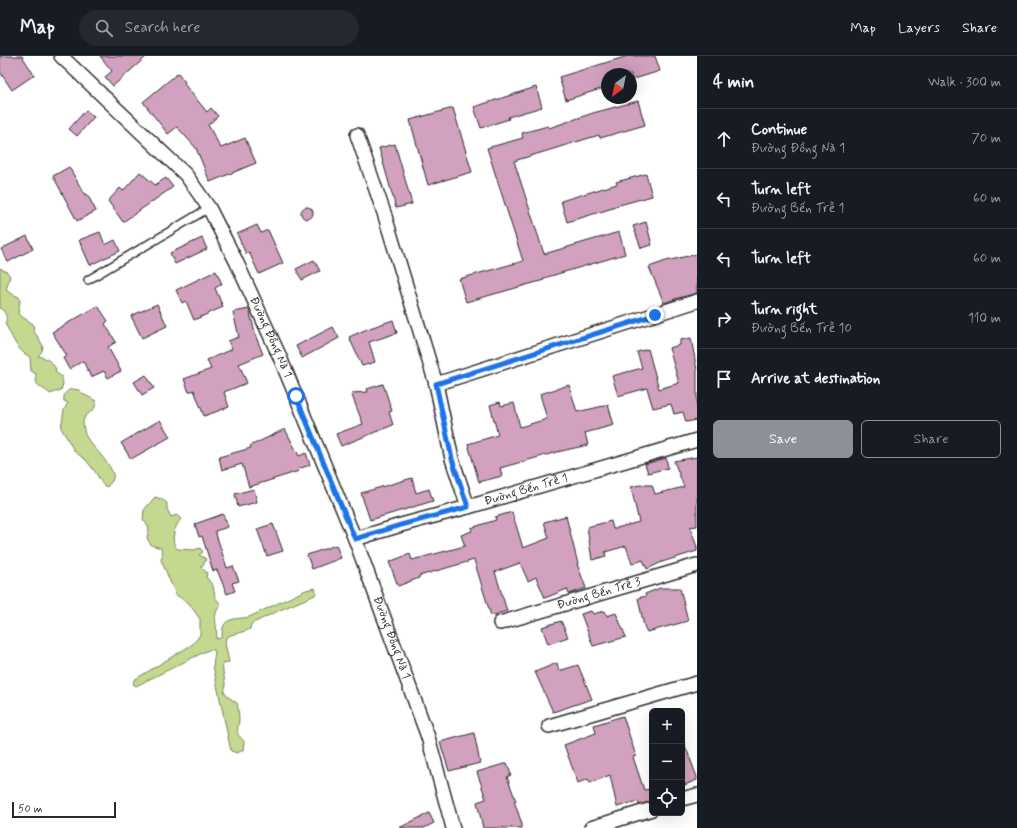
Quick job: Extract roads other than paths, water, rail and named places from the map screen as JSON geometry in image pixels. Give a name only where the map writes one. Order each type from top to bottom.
[{"type":"street","name":"Đường Đồng Nà 1","points":[[61,56],[186,175],[209,208],[236,261],[279,355],[355,539],[428,737],[453,828]]},
{"type":"street","points":[[357,135],[384,213],[436,384],[452,459],[468,507]]},
{"type":"street","points":[[436,384],[697,301]]},
{"type":"street","name":"Đường Bến Trễ 1","points":[[355,539],[697,440]]},
{"type":"street","name":"Đường Bến Trễ 3","points":[[500,623],[697,565]]},
{"type":"street","points":[[549,726],[697,683]]},
{"type":"street","points":[[685,798],[697,795]]},
{"type":"street","points":[[591,828],[649,810]]},
{"type":"lane","points":[[88,280],[209,208]]}]
